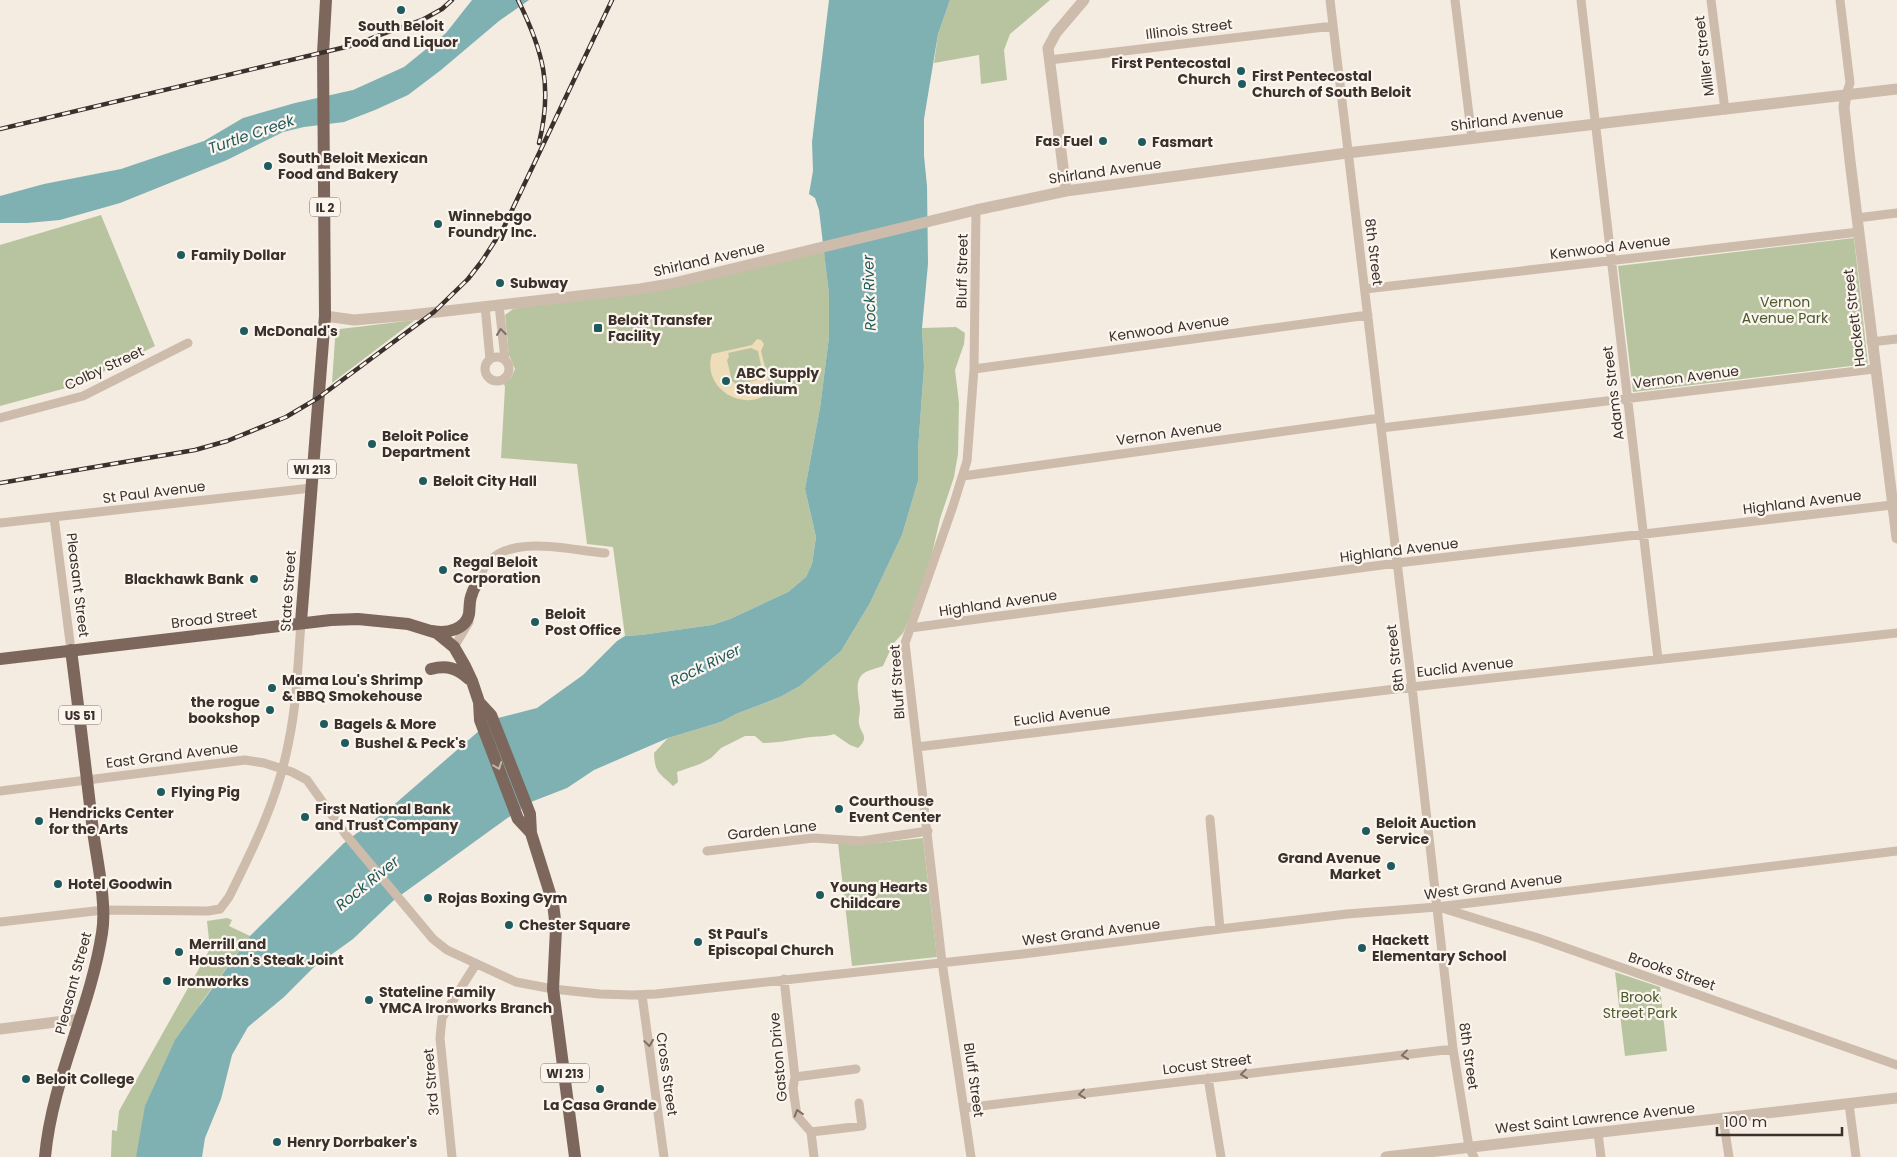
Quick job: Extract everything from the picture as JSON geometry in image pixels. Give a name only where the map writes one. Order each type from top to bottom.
[{"type":"main road","name":"IL 2","points":[[326,0],[323,53],[326,264]]},
{"type":"main road","name":"State Street","points":[[301,622],[325,316],[326,264]]},
{"type":"main road","points":[[432,631],[449,631],[464,623],[468,616],[472,594],[481,576]]},
{"type":"main road","name":"Broad Street","points":[[0,659],[301,622],[358,619],[408,624],[432,631],[446,639],[454,647],[466,666],[531,833],[553,903],[556,929],[553,990]]},
{"type":"main road","name":"Pleasant Street","points":[[45,1157],[47,1131],[54,1099],[92,979],[103,930],[103,910],[71,650]]},
{"type":"main road","points":[[431,669],[445,666],[453,668],[472,681]]},
{"type":"main road","name":"WI 213","points":[[553,990],[575,1157]]},
{"type":"street","points":[[1066,191],[1048,48],[1052,39],[1084,0]]},
{"type":"street","name":"8th Street","points":[[1330,0],[1453,1049],[1471,1152]]},
{"type":"street","points":[[1455,0],[1472,139]]},
{"type":"street","name":"Adams Street","points":[[1581,0],[1658,659]]},
{"type":"street","name":"Miller Street","points":[[1711,0],[1725,110]]},
{"type":"street","points":[[1840,0],[1850,83],[1846,95]]},
{"type":"street","name":"Illinois Street","points":[[1049,60],[1333,26]]},
{"type":"street","name":"Shirland Avenue","points":[[325,316],[354,320],[411,315],[653,287],[976,210],[1066,191],[1347,153],[1897,89]]},
{"type":"street","name":"Hackett Street","points":[[1846,95],[1844,107],[1871,342],[1892,466],[1892,505],[1897,538]]},
{"type":"street","name":"Bluff Street","points":[[971,1157],[942,962],[905,643],[967,461],[974,369],[976,210]]},
{"type":"street","points":[[1857,218],[1897,213]]},
{"type":"street","name":"Kenwood Avenue","points":[[1364,289],[1859,232]]},
{"type":"street","points":[[485,306],[490,359],[486,366],[486,373],[491,379],[498,380],[505,378],[509,371],[508,363],[505,360],[499,305]]},
{"type":"street","name":"Kenwood Avenue","points":[[974,369],[1368,315]]},
{"type":"street","points":[[1871,342],[1897,339]]},
{"type":"street","name":"Colby Street","points":[[0,418],[83,396],[188,343]]},
{"type":"street","points":[[490,359],[498,357],[505,360]]},
{"type":"street","name":"Vernon Avenue","points":[[963,476],[1380,423],[1874,368]]},
{"type":"street","name":"St Paul Avenue","points":[[0,524],[311,488]]},
{"type":"street","name":"Highland Avenue","points":[[910,628],[1397,563],[1892,505]]},
{"type":"street","name":"Pleasant Street","points":[[54,517],[71,650]]},
{"type":"street","points":[[454,647],[469,624],[475,608],[481,576],[490,562],[504,551],[516,547],[535,545],[605,553]]},
{"type":"street","name":"State Street","points":[[103,910],[208,911],[223,907],[262,829],[282,769],[292,723],[301,622]]},
{"type":"street","name":"Euclid Avenue","points":[[917,747],[1412,687],[1897,633]]},
{"type":"street","name":"East Grand Avenue","points":[[0,791],[245,760],[264,763],[302,777],[312,785],[346,835]]},
{"type":"street","points":[[1210,819],[1220,930]]},
{"type":"street","name":"Garden Lane","points":[[708,851],[813,838],[861,841],[928,832]]},
{"type":"street","name":"West Grand Avenue","points":[[346,835],[404,907],[433,940],[447,950],[516,982],[553,990],[619,995],[642,995],[1024,954],[1347,914],[1437,906],[1897,850]]},
{"type":"street","name":"Brooks Street","points":[[1437,906],[1538,938],[1897,1065]]},
{"type":"street","points":[[0,922],[103,910]]},
{"type":"street","name":"3rd Street","points":[[452,1157],[440,1038],[442,1018],[476,964]]},
{"type":"street","name":"Gaston Drive","points":[[784,979],[795,1077],[793,1088],[797,1116],[811,1132],[814,1157]]},
{"type":"street","name":"Cross Street","points":[[642,995],[664,1157]]},
{"type":"street","points":[[0,1029],[80,1019]]},
{"type":"street","name":"Locust Street","points":[[964,1108],[1453,1049]]},
{"type":"street","points":[[795,1077],[856,1069]]},
{"type":"street","points":[[1208,1078],[1221,1157]]},
{"type":"street","name":"West Saint Lawrence Avenue","points":[[1386,1157],[1471,1152],[1598,1133],[1897,1098]]},
{"type":"street","points":[[811,1132],[862,1126],[860,1103]]},
{"type":"street","points":[[1848,1104],[1856,1157]]},
{"type":"street","points":[[1723,1118],[1729,1157]]},
{"type":"street","points":[[1598,1133],[1601,1157]]},
{"type":"green space","points":[[950,0],[1050,0],[1010,34],[1004,50],[1007,80],[981,84],[979,55],[934,63],[938,34]]},
{"type":"green space","points":[[101,215],[155,346],[77,385],[0,406],[0,245]]},
{"type":"green space","name":"Vernon Avenue Park","points":[[1854,238],[1868,364],[1633,392],[1618,266]]},
{"type":"green space","points":[[824,251],[829,294],[829,337],[820,408],[805,489],[816,537],[812,564],[806,577],[788,592],[730,619],[712,625],[625,636],[613,547],[587,544],[577,464],[501,458],[504,384],[511,378],[515,369],[509,355],[505,315],[513,309]]},
{"type":"green space","points":[[415,320],[332,383],[335,339],[340,329]]},
{"type":"green space","points":[[956,327],[965,333],[964,344],[955,370],[959,403],[958,454],[954,477],[940,519],[929,566],[903,633],[893,644],[883,666],[863,674],[858,682],[859,722],[864,741],[858,748],[834,734],[763,743],[755,736],[745,736],[721,748],[711,758],[700,764],[677,772],[678,782],[673,786],[659,772],[655,765],[654,753],[668,738],[721,722],[736,714],[780,697],[800,686],[841,651],[870,603],[902,535],[918,481],[918,450],[924,367],[922,328]]},
{"type":"green space","points":[[923,838],[937,957],[852,966],[838,843],[856,845]]},
{"type":"green space","points":[[227,918],[232,920],[229,926],[250,936],[201,1003],[136,1157],[111,1157],[112,1130],[117,1131],[119,1111],[210,949],[207,921]]},
{"type":"green space","name":"Brook Street Park","points":[[1615,972],[1660,987],[1667,1051],[1625,1056]]},
{"type":"sand","points":[[757,339],[761,340],[764,344],[761,351],[771,391],[760,398],[738,399],[727,394],[713,378],[710,366],[712,354],[752,345]],"holes":[[[751,348],[758,351],[763,375],[757,380],[737,385],[732,381],[727,360],[729,357],[728,353]]]},
{"type":"water","name":"Turtle Creek","points":[[472,0],[529,0],[499,21],[408,95],[344,122],[304,127],[283,132],[227,160],[120,203],[60,220],[0,223],[0,196],[44,184],[121,169],[204,141],[243,118],[295,103],[353,90],[404,67],[446,33]]},
{"type":"water","name":"Rock River","points":[[829,0],[950,0],[938,34],[924,119],[928,264],[922,328],[924,367],[918,450],[918,481],[902,535],[870,603],[841,651],[800,686],[780,697],[736,714],[721,722],[668,738],[594,770],[567,788],[531,802],[394,900],[353,939],[314,967],[284,997],[248,1027],[232,1055],[221,1099],[205,1138],[202,1157],[136,1157],[145,1106],[175,1040],[250,936],[344,843],[396,803],[480,730],[498,718],[537,708],[583,675],[617,641],[625,636],[712,625],[730,619],[788,592],[806,577],[812,564],[816,537],[805,489],[820,408],[829,337],[829,294],[819,210],[815,198],[809,194],[813,171],[812,142]]},
{"type":"railway","points":[[0,129],[350,46],[424,19],[442,9],[452,0]]},
{"type":"railway","points":[[518,0],[534,36],[543,69],[545,104],[539,143]]},
{"type":"railway","points":[[0,483],[195,450],[227,441],[286,417],[318,398],[434,312],[468,279],[504,227],[612,0]]},
{"type":"place","name":"South Beloit Food and Liquor","points":[[401,10]]},
{"type":"place","name":"First Pentecostal Church","points":[[1241,71]]},
{"type":"place","name":"First Pentecostal Church of South Beloit","points":[[1242,84]]},
{"type":"place","name":"Fas Fuel","points":[[1103,141]]},
{"type":"place","name":"Fasmart","points":[[1142,142]]},
{"type":"place","name":"South Beloit Mexican Food and Bakery","points":[[268,166]]},
{"type":"place","name":"Winnebago Foundry Inc.","points":[[438,224]]},
{"type":"place","name":"Family Dollar","points":[[181,255]]},
{"type":"place","name":"Subway","points":[[500,283]]},
{"type":"place","name":"Beloit Transfer Facility","points":[[598,328]]},
{"type":"place","name":"McDonald's","points":[[244,331]]},
{"type":"place","name":"ABC Supply Stadium","points":[[726,381]]},
{"type":"place","name":"Beloit Police Department","points":[[372,444]]},
{"type":"place","name":"Beloit City Hall","points":[[423,481]]},
{"type":"place","name":"Regal Beloit Corporation","points":[[443,570]]},
{"type":"place","name":"Blackhawk Bank","points":[[254,579]]},
{"type":"place","name":"Beloit Post Office","points":[[535,622]]},
{"type":"place","name":"Mama Lou's Shrimp & BBQ Smokehouse","points":[[272,688]]},
{"type":"place","name":"the rogue bookshop","points":[[270,710]]},
{"type":"place","name":"Bagels & More","points":[[324,724]]},
{"type":"place","name":"Bushel & Peck's","points":[[345,743]]},
{"type":"place","name":"Flying Pig","points":[[161,792]]},
{"type":"place","name":"Courthouse Event Center","points":[[839,809]]},
{"type":"place","name":"First National Bank and Trust Company","points":[[305,817]]},
{"type":"place","name":"Hendricks Center for the Arts","points":[[39,821]]},
{"type":"place","name":"Beloit Auction Service","points":[[1366,831]]},
{"type":"place","name":"Grand Avenue Market","points":[[1391,866]]},
{"type":"place","name":"Hotel Goodwin","points":[[58,884]]},
{"type":"place","name":"Young Hearts Childcare","points":[[820,895]]},
{"type":"place","name":"Rojas Boxing Gym","points":[[428,898]]},
{"type":"place","name":"Chester Square","points":[[509,925]]},
{"type":"place","name":"St Paul's Episcopal Church","points":[[698,942]]},
{"type":"place","name":"Hackett Elementary School","points":[[1362,948]]},
{"type":"place","name":"Merrill and Houston's Steak Joint","points":[[179,952]]},
{"type":"place","name":"Ironworks","points":[[167,981]]},
{"type":"place","name":"Stateline Family YMCA Ironworks Branch","points":[[369,1000]]},
{"type":"place","name":"Beloit College","points":[[26,1079]]},
{"type":"place","name":"La Casa Grande","points":[[600,1089]]},
{"type":"place","name":"Henry Dorrbaker's","points":[[277,1142]]}]
